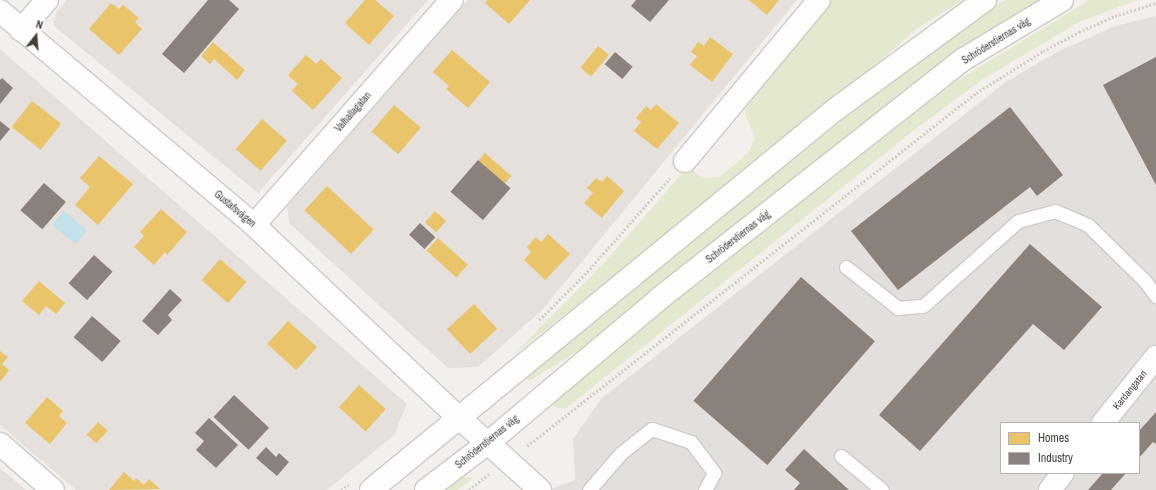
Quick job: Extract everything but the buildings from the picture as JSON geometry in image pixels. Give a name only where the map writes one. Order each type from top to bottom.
[{"type":"street","points":[[21,30],[47,0]]},
{"type":"street","name":"Valhallagatan","points":[[254,224],[452,0]]},
{"type":"street","points":[[685,162],[819,0]]},
{"type":"street","points":[[362,485],[460,419],[509,375],[836,109],[985,0]]},
{"type":"street","name":"Schröderstiernas väg","points":[[426,490],[488,444],[660,298],[964,59],[1062,0]]},
{"type":"street","name":"Gustafsvägen","points":[[0,11],[254,224],[488,444]]},
{"type":"street","name":"Kardangatan","points":[[1104,422],[1156,357]]},
{"type":"street","points":[[0,444],[53,490]]},
{"type":"street","points":[[488,444],[540,490]]},
{"type":"street","points":[[1050,490],[1062,474]]},
{"type":"lane","points":[[846,267],[898,308],[923,306],[1018,221],[1055,211],[1088,225],[1145,281],[1156,296]]},
{"type":"lane","points":[[589,490],[621,453],[652,429],[691,442],[714,473],[705,490]]},
{"type":"lane","points":[[841,456],[882,490]]},
{"type":"path","points":[[469,490],[976,93],[1043,51],[1078,32],[1114,16],[1156,3]]},
{"type":"path","points":[[536,323],[587,272],[685,162]]},
{"type":"path","points":[[341,490],[362,485]]},
{"type":"shaded area","points":[[67,0],[428,0],[258,193],[54,26],[55,14]]},
{"type":"shaded area","points":[[468,0],[797,0],[542,310],[478,367],[448,368],[290,224],[287,207]]},
{"type":"shaded area","points":[[1156,16],[1156,490],[548,490],[575,480],[573,439],[601,399],[1006,82],[1057,52],[1115,26]]},
{"type":"shaded area","points":[[0,49],[407,404],[394,435],[327,490],[76,490],[0,425]]},
{"type":"shaded area","points":[[0,468],[26,490],[0,490]]},
{"type":"green space","points":[[832,0],[963,0],[919,27],[854,84],[707,203],[513,355],[605,262],[688,167],[703,178],[720,177],[748,153],[755,138],[745,113],[746,108]]},
{"type":"green space","points":[[1006,0],[1041,0],[775,193],[579,350],[529,381],[524,376],[920,58],[964,24]]},
{"type":"green space","points":[[1090,0],[1137,0],[1079,22],[983,79],[918,127],[565,409],[545,404],[955,82]]},
{"type":"green space","points":[[461,477],[473,478],[458,490],[434,490]]},
{"type":"water","points":[[64,211],[87,230],[75,244],[52,225]]}]
